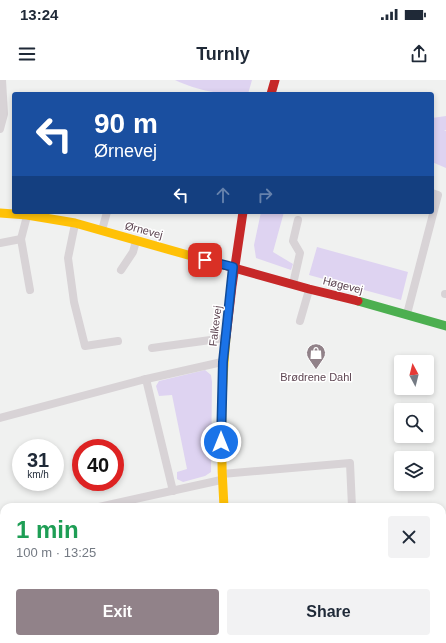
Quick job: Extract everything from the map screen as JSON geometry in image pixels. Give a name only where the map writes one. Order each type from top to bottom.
[{"type":"street","points":[[272,92],[275,80]]},
{"type":"street","name":"Ørnevej","points":[[0,213],[12,214]]},
{"type":"street","name":"Ørnevej","points":[[14,214],[75,223],[233,267]]},
{"type":"street","name":"Falkevej","points":[[224,503],[221,411],[223,362],[233,267],[243,214]]},
{"type":"street","name":"Høgevej","points":[[233,267],[446,326]]},
{"type":"lane","points":[[0,129],[4,114],[2,80]]},
{"type":"lane","points":[[434,194],[438,195],[434,210]]},
{"type":"lane","points":[[102,231],[106,214]]},
{"type":"lane","points":[[406,314],[433,214]]},
{"type":"lane","points":[[27,215],[21,239],[30,290]]},
{"type":"lane","points":[[292,284],[300,253],[293,241],[298,220]]},
{"type":"lane","points":[[75,223],[68,258],[74,302],[85,346],[118,340]]},
{"type":"lane","points":[[0,243],[21,239]]},
{"type":"lane","points":[[121,270],[133,252],[136,240]]},
{"type":"lane","points":[[300,321],[309,289]]},
{"type":"lane","points":[[152,348],[225,338]]},
{"type":"lane","points":[[0,418],[146,379],[223,362]]},
{"type":"lane","points":[[146,379],[174,491]]},
{"type":"lane","points":[[118,503],[174,491],[222,477],[350,463],[352,503]]},
{"type":"shaded area","points":[[175,80],[252,80],[249,92],[211,92]]},
{"type":"shaded area","points":[[446,116],[446,130],[444,130],[446,131],[446,168],[434,163],[434,118]]},
{"type":"shaded area","points":[[261,214],[283,214],[273,252],[293,264],[291,270],[256,258],[254,245]]},
{"type":"shaded area","points":[[317,247],[408,272],[401,300],[309,275]]},
{"type":"shaded area","points":[[205,370],[211,375],[212,382],[211,472],[205,476],[183,482],[177,479],[177,472],[187,469],[172,395],[159,396],[156,386],[159,381]]},
{"type":"traffic: fast","points":[[358,301],[446,326]]},
{"type":"traffic: slow","points":[[0,213],[12,214]]},
{"type":"traffic: slow","points":[[14,214],[75,223],[195,257]]},
{"type":"traffic: slow","points":[[224,503],[222,422],[226,337]]},
{"type":"traffic: jam","points":[[272,92],[275,80]]},
{"type":"traffic: jam","points":[[226,337],[243,214]]},
{"type":"traffic: jam","points":[[195,257],[358,301]]},
{"type":"place","name":"Brødrene Dahl","points":[[316,370]]},
{"type":"route","points":[[205,260],[233,267],[224,345],[221,442]]}]
